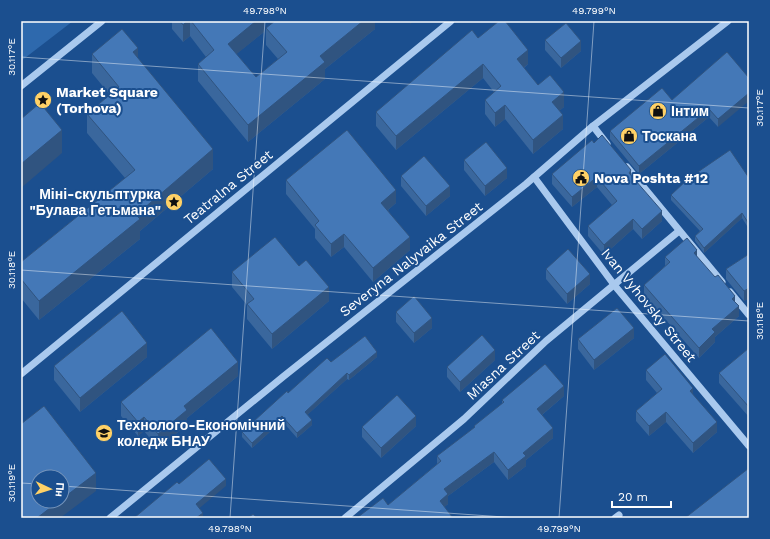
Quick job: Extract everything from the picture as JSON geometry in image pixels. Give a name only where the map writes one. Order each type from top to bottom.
[{"type":"street","points":[[21,86],[102,21]]},
{"type":"street","name":"Teatralna Street","points":[[21,374],[451,21]]},
{"type":"street","name":"Severyna Nalyvaika Street","points":[[110,518],[278,381],[534,177],[593,126],[728,21]]},
{"type":"street","points":[[593,126],[612,149]]},
{"type":"street","points":[[621,161],[749,315]]},
{"type":"street","name":"Ivan Vyhovsky Street","points":[[534,177],[615,286],[749,446]]},
{"type":"street","name":"Miasna Street","points":[[346,518],[464,419],[546,342],[679,232]]},
{"type":"shaded area","points":[[21,21],[73,21],[21,61]]},
{"type":"building","points":[[180,21],[187,21],[183,25]]},
{"type":"building","points":[[191,21],[256,21],[228,44],[256,77],[287,52],[266,28],[275,21],[363,21],[320,56],[325,62],[248,125],[198,64],[214,50]]},
{"type":"building","points":[[499,21],[505,21],[528,50],[517,59],[538,85],[550,75],[564,92],[552,102],[563,115],[533,140],[505,105],[495,113],[485,100],[501,86],[483,64],[396,136],[376,112],[472,30],[478,38]]},
{"type":"building","points":[[566,23],[581,41],[561,58],[545,40]]},
{"type":"building","points":[[122,29],[138,48],[133,52],[213,149],[136,215],[140,219],[39,301],[21,279],[21,262],[135,170],[87,114],[119,87],[92,54]]},
{"type":"building","points":[[727,52],[749,78],[749,93],[718,119],[709,109],[639,166],[610,131],[662,88],[672,100]]},
{"type":"building","points":[[40,103],[62,130],[21,164],[21,119]]},
{"type":"building","points":[[347,130],[396,190],[381,203],[410,237],[373,268],[344,234],[331,244],[315,225],[319,221],[286,180]]},
{"type":"building","points":[[602,135],[631,170],[629,173],[662,211],[642,229],[633,219],[604,245],[588,226],[617,201],[597,177],[572,197],[552,174],[592,140],[594,143]]},
{"type":"building","points":[[486,142],[507,168],[485,186],[464,160]]},
{"type":"building","points":[[730,150],[749,178],[749,224],[742,213],[704,248],[695,236],[703,229],[671,195],[689,178]]},
{"type":"building","points":[[424,156],[450,186],[426,206],[401,176]]},
{"type":"building","points":[[275,237],[299,266],[306,260],[329,287],[272,334],[247,304],[254,299],[232,272]]},
{"type":"building","points":[[687,238],[697,250],[694,253],[715,277],[718,275],[735,296],[732,299],[739,306],[712,329],[715,332],[699,348],[644,285],[670,262],[665,257]]},
{"type":"building","points":[[568,249],[590,274],[567,294],[546,269]]},
{"type":"building","points":[[749,254],[749,288],[744,291],[726,269]]},
{"type":"building","points":[[414,296],[432,318],[414,333],[396,312]]},
{"type":"building","points":[[617,308],[634,328],[594,360],[578,339]]},
{"type":"building","points":[[122,311],[147,343],[80,398],[54,366]]},
{"type":"building","points":[[211,328],[238,362],[184,406],[187,410],[158,434],[144,417],[138,422],[121,402]]},
{"type":"building","points":[[482,335],[495,350],[460,382],[447,367]]},
{"type":"building","points":[[365,336],[377,352],[349,375],[347,373],[305,412],[312,420],[297,433],[282,416],[252,443],[242,432],[287,391],[288,393],[327,358],[331,362]]},
{"type":"building","points":[[749,348],[749,407],[719,373]]},
{"type":"building","points":[[665,354],[693,388],[690,391],[717,422],[693,443],[666,412],[649,426],[636,411],[662,389],[646,370]]},
{"type":"building","points":[[545,364],[564,386],[537,409],[553,428],[523,453],[526,456],[508,470],[494,452],[444,489],[448,494],[440,501],[453,518],[358,518],[383,498],[388,505],[441,461],[437,456],[475,427],[474,426],[504,402],[502,400]]},
{"type":"building","points":[[397,395],[416,416],[381,448],[362,427]]},
{"type":"building","points":[[44,406],[96,473],[70,493],[70,469],[30,469],[30,509],[49,509],[37,518],[21,518],[21,424]]},
{"type":"building","points":[[209,459],[226,479],[196,504],[203,513],[196,518],[134,518],[177,482],[179,484]]},
{"type":"building","points":[[749,468],[749,518],[685,518]]},
{"type":"building","points":[[253,514],[257,518],[248,518]]},
{"type":"place","name":"Market Square (Torhova)","points":[[43,100]]},
{"type":"place","name":"Інтим","points":[[658,111]]},
{"type":"place","name":"Тоскана","points":[[629,136]]},
{"type":"place","name":"Nova Poshta #12","points":[[581,178]]},
{"type":"place","name":"Міні-скульптурка \"Булава Гетьмана\"","points":[[174,202]]},
{"type":"place","name":"Технолого-Економічний коледж БНАУ","points":[[104,433]]}]
